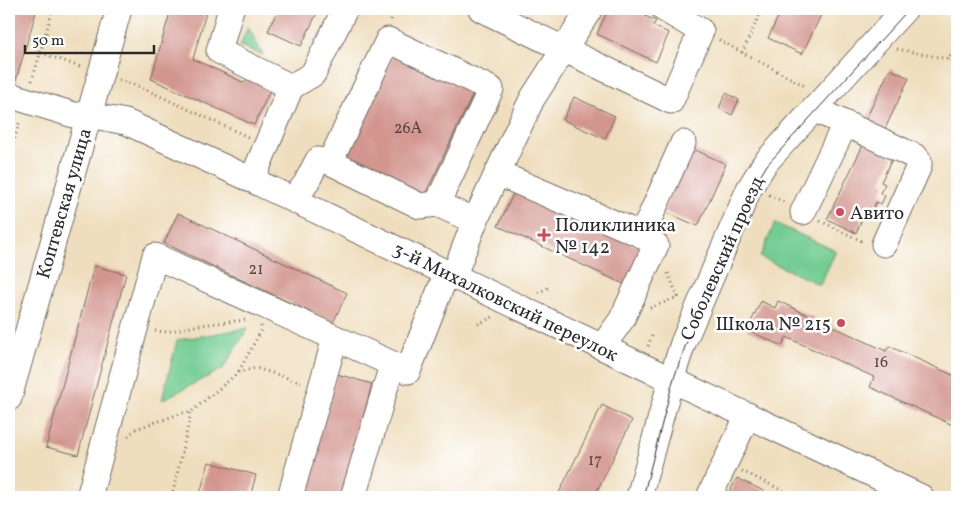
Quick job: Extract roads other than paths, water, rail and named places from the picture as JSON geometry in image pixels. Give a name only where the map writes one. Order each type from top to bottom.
[{"type":"street","name":"Коптевская улица","points":[[9,398],[18,326],[88,115],[119,9]]},
{"type":"street","points":[[231,9],[219,51],[291,87]]},
{"type":"street","points":[[252,180],[268,146],[291,87],[313,74],[345,9]]},
{"type":"street","points":[[481,9],[672,101],[702,31],[664,9]]},
{"type":"street","points":[[89,497],[155,256],[408,371],[450,273],[532,99],[590,9]]},
{"type":"street","name":"Соболевский проезд","points":[[640,497],[671,380],[683,343],[749,189],[765,164],[872,43],[894,11]]},
{"type":"street","points":[[330,162],[388,40],[491,90],[437,204]]},
{"type":"street","name":"3-й Михалковский переулок","points":[[18,97],[74,115],[88,115],[126,122],[450,273],[748,416],[905,494]]},
{"type":"street","points":[[819,103],[845,124],[916,157],[919,161],[920,166],[884,244]]},
{"type":"street","points":[[803,212],[845,124]]},
{"type":"street","points":[[642,235],[683,142]]},
{"type":"street","points":[[293,199],[305,185],[318,160],[330,162],[420,206],[437,204],[475,221]]},
{"type":"street","points":[[497,173],[642,235],[656,245],[622,319],[602,347]]},
{"type":"street","points":[[290,497],[335,338]]},
{"type":"street","points":[[353,497],[392,365]]},
{"type":"street","points":[[709,497],[748,416]]},
{"type":"tram line","points":[[643,497],[673,381],[686,344],[752,190],[767,165],[909,9]]},
{"type":"place","name":"Авито","points":[[840,212]]},
{"type":"place","name":"Поликлиника № 142","points":[[544,235]]},
{"type":"place","name":"Школа № 215","points":[[841,323]]}]
